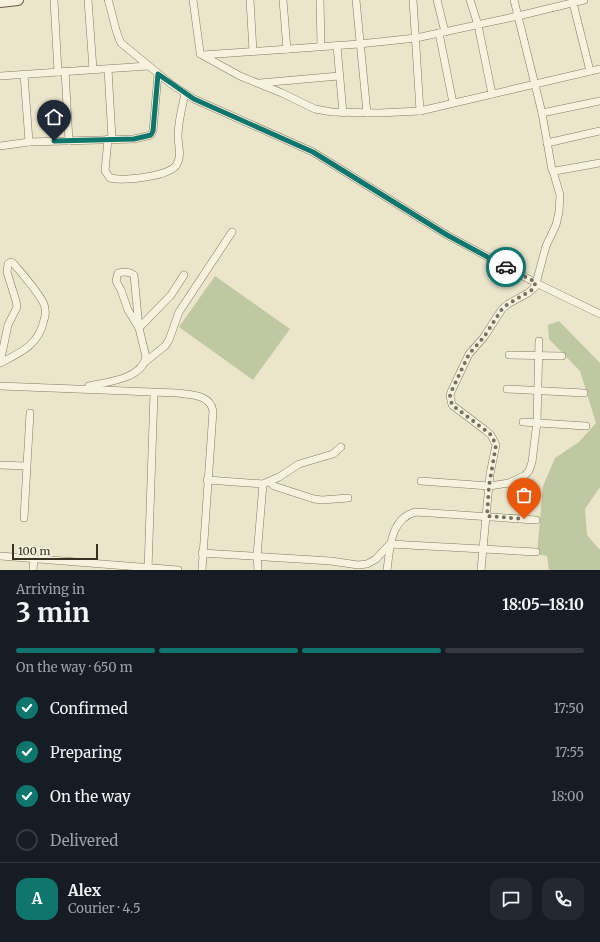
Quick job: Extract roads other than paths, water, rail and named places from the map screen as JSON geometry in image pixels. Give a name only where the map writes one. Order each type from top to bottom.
[{"type":"main road","points":[[0,2],[17,0]]},
{"type":"street","points":[[54,0],[69,141]]},
{"type":"street","points":[[88,0],[93,69]]},
{"type":"street","points":[[108,0],[116,34],[121,43],[185,94],[313,152],[447,235],[600,314]]},
{"type":"street","points":[[193,0],[200,54],[240,76],[282,93],[315,109],[332,112],[420,112],[600,69]]},
{"type":"street","points":[[250,0],[253,51]]},
{"type":"street","points":[[283,0],[287,49]]},
{"type":"street","points":[[320,0],[321,46]]},
{"type":"street","points":[[356,0],[367,113]]},
{"type":"street","points":[[413,0],[420,112]]},
{"type":"street","points":[[437,0],[453,103]]},
{"type":"street","points":[[470,0],[478,25],[492,94]]},
{"type":"street","points":[[482,570],[489,486],[495,442],[491,435],[452,405],[450,396],[469,354],[484,337],[502,309],[532,290],[536,282],[546,246],[556,225],[559,212],[560,195],[553,171],[542,114],[514,0]]},
{"type":"street","points":[[202,55],[337,46],[416,38],[584,0]]},
{"type":"street","points":[[573,3],[590,71]]},
{"type":"street","points":[[337,46],[343,113]]},
{"type":"street","points":[[0,76],[148,66]]},
{"type":"street","points":[[108,69],[110,139],[105,171],[110,178],[128,180],[135,179],[155,175],[175,168],[179,161],[178,136],[185,94]]},
{"type":"street","points":[[24,74],[29,142]]},
{"type":"street","points":[[0,146],[29,142],[134,139],[152,134],[158,74]]},
{"type":"street","points":[[258,83],[339,76]]},
{"type":"street","points":[[542,114],[600,101]]},
{"type":"street","points":[[547,143],[600,132]]},
{"type":"street","points":[[553,171],[600,163]]},
{"type":"street","points":[[82,388],[132,375],[165,346],[179,312],[232,232]]},
{"type":"street","points":[[11,262],[37,293],[44,304],[46,313],[40,334],[34,342],[21,352],[0,363],[8,325],[17,307],[7,272],[8,264],[11,262]]},
{"type":"street","points":[[139,328],[128,310],[116,281],[118,273],[131,273],[134,276],[139,328],[146,357],[145,362]]},
{"type":"street","points":[[139,328],[171,295],[184,276]]},
{"type":"street","points":[[421,481],[489,486],[509,483],[524,476],[529,471],[532,462],[537,422],[539,341]]},
{"type":"street","points":[[508,355],[562,356]]},
{"type":"street","points":[[0,386],[82,388],[154,393],[177,393],[199,396],[206,400],[212,406],[213,411],[207,480],[202,570]]},
{"type":"street","points":[[507,389],[584,393]]},
{"type":"street","points":[[148,569],[154,393]]},
{"type":"street","points":[[24,518],[30,413]]},
{"type":"street","points":[[523,422],[586,426]]},
{"type":"street","points":[[266,483],[299,464],[333,454],[341,447]]},
{"type":"street","points":[[0,465],[26,466]]},
{"type":"street","points":[[207,480],[266,483],[314,499],[322,500],[348,498]]},
{"type":"street","points":[[258,570],[257,556],[266,483]]},
{"type":"street","points":[[387,570],[390,544],[400,520],[408,514],[416,512],[536,520]]},
{"type":"street","points":[[202,553],[331,561],[358,565],[367,564],[376,559],[390,544]]},
{"type":"street","points":[[390,544],[536,552]]},
{"type":"street","points":[[0,556],[148,569],[178,570]]},
{"type":"street","points":[[33,570],[34,558]]},
{"type":"street","points":[[75,562],[80,570]]}]
